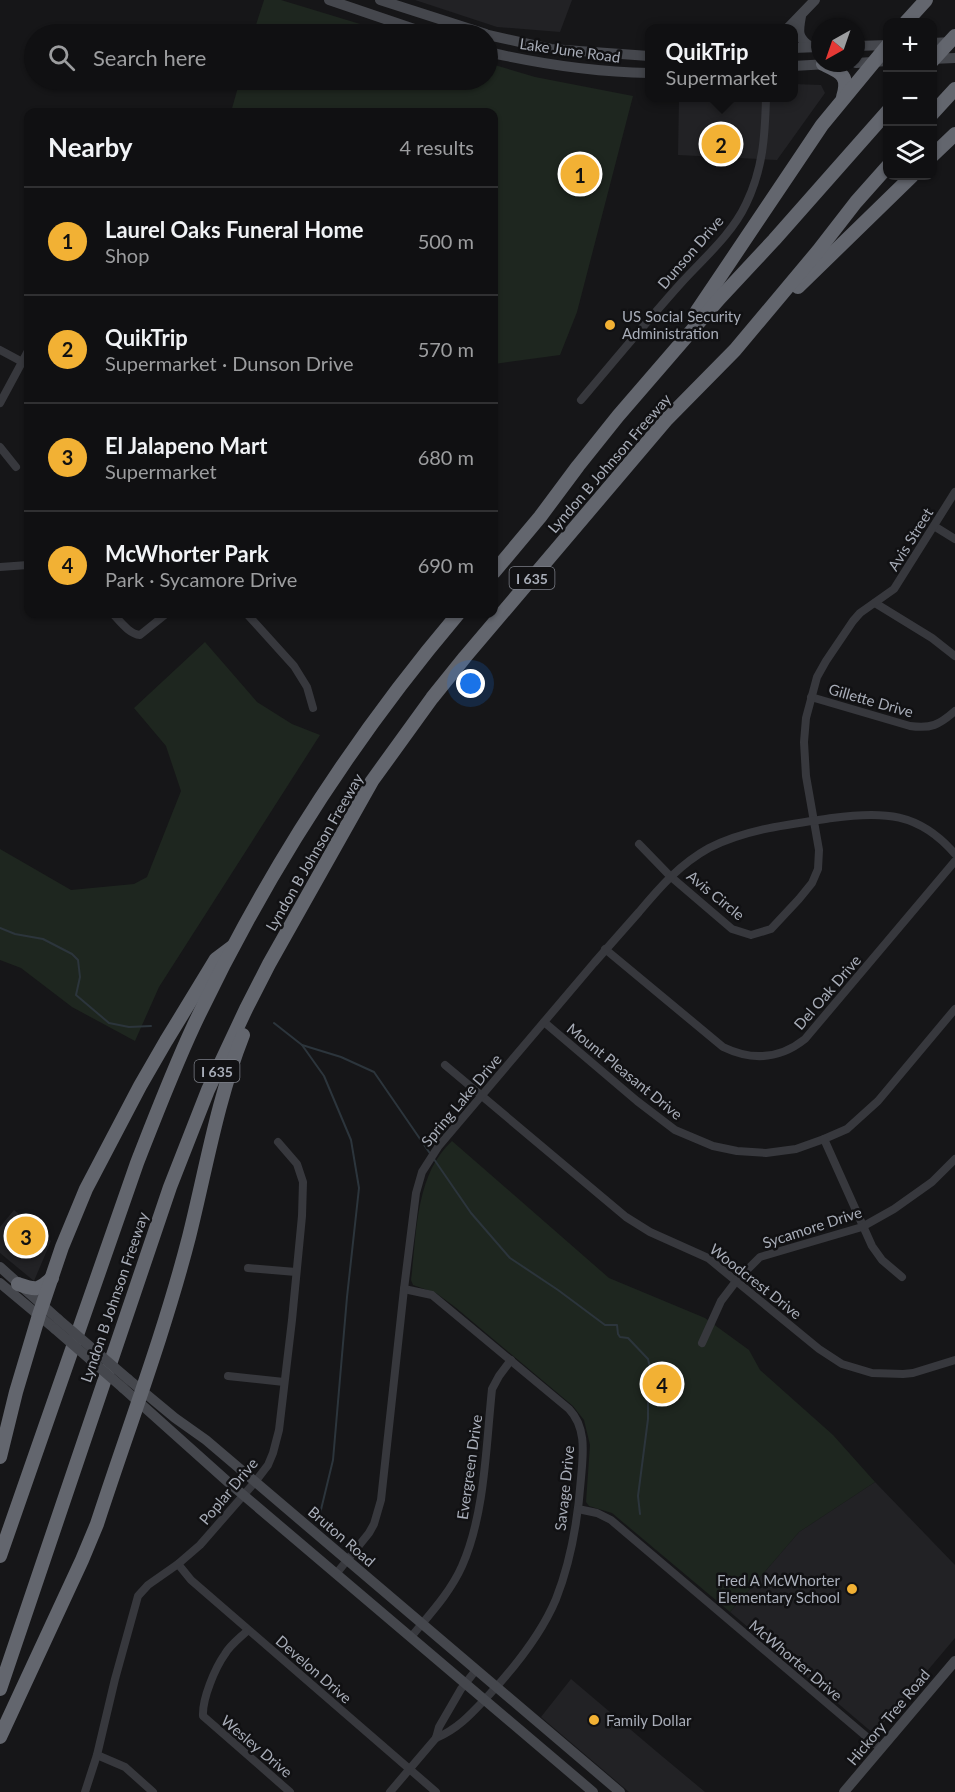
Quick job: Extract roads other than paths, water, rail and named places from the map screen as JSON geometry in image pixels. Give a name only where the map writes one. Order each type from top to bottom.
[{"type":"highway","points":[[910,18],[926,0]]},
{"type":"highway","points":[[937,56],[955,36]]},
{"type":"highway","points":[[618,416],[708,297],[800,156],[883,50]]},
{"type":"highway","points":[[839,72],[844,78],[846,87],[842,100]]},
{"type":"highway","points":[[937,109],[955,89]]},
{"type":"highway","name":"Lyndon B Johnson Freeway","points":[[498,567],[618,416],[719,299],[883,117]]},
{"type":"highway","points":[[937,152],[955,134]]},
{"type":"highway","name":"Lyndon B Johnson Freeway","points":[[0,1689],[166,1197],[208,1090],[246,1009],[372,781],[432,698],[473,648],[667,418],[735,350],[883,172]]},
{"type":"highway","points":[[735,350],[908,180]]},
{"type":"highway","name":"Lyndon B Johnson Freeway","points":[[0,1556],[144,1144],[194,1024],[234,946],[289,848],[345,761],[406,677],[455,618]]},
{"type":"highway","points":[[0,1737],[97,1524],[175,1287],[229,1074],[253,1011],[306,898]]},
{"type":"highway","points":[[0,1457],[16,1392],[41,1310],[66,1238],[87,1189],[140,1086],[216,958],[234,946]]},
{"type":"highway","points":[[18,1284],[38,1289],[52,1278]]},
{"type":"main road","points":[[329,0],[400,24]]},
{"type":"main road","name":"Lake June Road","points":[[380,0],[453,24]]},
{"type":"main road","points":[[792,24],[815,0]]},
{"type":"main road","points":[[801,16],[799,34],[802,41],[811,45]]},
{"type":"main road","name":"Lake June Road","points":[[498,37],[550,49],[645,56]]},
{"type":"main road","points":[[937,43],[955,42]]},
{"type":"main road","points":[[865,46],[883,45]]},
{"type":"main road","points":[[548,64],[550,49]]},
{"type":"main road","name":"Lake June Road","points":[[498,54],[586,70],[645,72]]},
{"type":"main road","points":[[937,60],[955,58]]},
{"type":"main road","points":[[865,62],[883,61]]},
{"type":"main road","points":[[0,1267],[41,1310]]},
{"type":"main road","points":[[0,1283],[41,1310]]},
{"type":"main road","name":"Bruton Road","points":[[41,1310],[140,1396],[244,1495],[591,1792]]},
{"type":"main road","name":"Bruton Road","points":[[140,1396],[206,1440],[620,1792]]},
{"type":"main road","name":"Hickory Tree Road","points":[[844,1792],[955,1661]]},
{"type":"street","name":"Dunson Drive","points":[[581,400],[660,306],[729,230],[745,206],[756,181],[762,159],[766,102]]},
{"type":"street","points":[[0,350],[24,362]]},
{"type":"street","points":[[0,403],[24,366]]},
{"type":"street","points":[[0,447],[16,467]]},
{"type":"street","name":"Avis Street","points":[[814,820],[806,776],[804,742],[811,697],[817,677],[825,661],[860,613],[894,589],[955,492]]},
{"type":"street","points":[[934,526],[955,539]]},
{"type":"street","points":[[0,567],[24,565]]},
{"type":"street","points":[[875,603],[932,638],[955,656]]},
{"type":"street","points":[[117,618],[135,635],[140,635],[161,618]]},
{"type":"street","points":[[251,618],[294,666],[307,687],[313,708]]},
{"type":"street","name":"Gillette Drive","points":[[811,697],[920,727],[939,724],[955,711]]},
{"type":"street","name":"Spring Lake Drive","points":[[336,1574],[369,1533],[381,1500],[416,1193],[422,1172],[438,1147],[605,949],[670,876],[692,858],[729,839],[763,829],[862,814],[885,815],[907,819],[945,842],[955,854]]},
{"type":"street","name":"Avis Circle","points":[[639,844],[670,876],[732,929],[751,935],[771,929],[812,883],[818,869],[819,850],[814,820]]},
{"type":"street","name":"Del Oak Drive","points":[[605,949],[723,1047],[738,1054],[770,1056],[793,1049],[806,1039],[955,861]]},
{"type":"street","name":"Mount Pleasant Drive","points":[[544,1022],[675,1130],[713,1146],[737,1151],[766,1153],[796,1149],[847,1129],[878,1101],[955,1010]]},
{"type":"street","name":"Woodcrest Drive","points":[[446,1065],[626,1217],[650,1232],[708,1258],[819,1349],[842,1364],[872,1373],[903,1374],[955,1360]]},
{"type":"street","points":[[824,1139],[862,1227],[882,1260],[902,1277]]},
{"type":"street","name":"Poplar Drive","points":[[85,1792],[97,1755],[138,1596],[148,1585],[200,1545],[255,1482],[268,1465],[273,1453],[279,1430],[302,1216],[303,1182],[297,1164],[278,1142]]},
{"type":"street","name":"Sycamore Drive","points":[[702,1343],[721,1301],[760,1257],[862,1227],[894,1209],[932,1182],[955,1159]]},
{"type":"street","points":[[248,1268],[296,1272]]},
{"type":"street","name":"Savage Drive","points":[[404,1289],[432,1295],[570,1409],[583,1436],[578,1509],[566,1569],[555,1600],[514,1668],[451,1731],[436,1738]]},
{"type":"street","name":"Evergreen Drive","points":[[411,1637],[446,1594],[461,1568],[472,1541],[479,1507],[492,1389],[511,1360]]},
{"type":"street","points":[[228,1376],[284,1382]]},
{"type":"street","name":"McWhorter Drive","points":[[578,1509],[597,1513],[610,1520],[881,1749]]},
{"type":"street","name":"Develon Drive","points":[[178,1564],[191,1580],[436,1792]]},
{"type":"street","name":"Wesley Drive","points":[[248,1630],[225,1652],[215,1671],[202,1709],[203,1716],[290,1792]]},
{"type":"street","points":[[390,1792],[436,1738],[439,1727],[465,1683],[476,1670]]},
{"type":"street","points":[[97,1755],[125,1767],[153,1792]]},
{"type":"street","points":[[591,1792],[601,1777]]},
{"type":"waterway","points":[[0,928],[15,934],[43,939],[72,954],[78,960],[80,977],[76,995],[109,1023],[129,1027],[151,1026]]},
{"type":"waterway","points":[[274,1023],[302,1045],[324,1076],[351,1140],[359,1188],[333,1460],[318,1522]]},
{"type":"waterway","points":[[302,1045],[341,1057],[374,1072],[471,1213],[510,1258],[605,1325],[617,1325],[620,1337],[628,1338],[648,1359],[651,1372],[648,1419],[638,1496],[640,1514]]},
{"type":"place","name":"QuikTrip","points":[[721,144]]},
{"type":"place","name":"Laurel Oaks Funeral Home","points":[[580,174]]},
{"type":"place","name":"US Social Security Administration","points":[[610,325]]},
{"type":"place","name":"El Jalapeno Mart","points":[[26,1236]]},
{"type":"place","name":"McWhorter Park","points":[[662,1384]]},
{"type":"place","name":"Fred A McWhorter Elementary School","points":[[852,1589]]},
{"type":"place","name":"Family Dollar","points":[[594,1720]]}]
